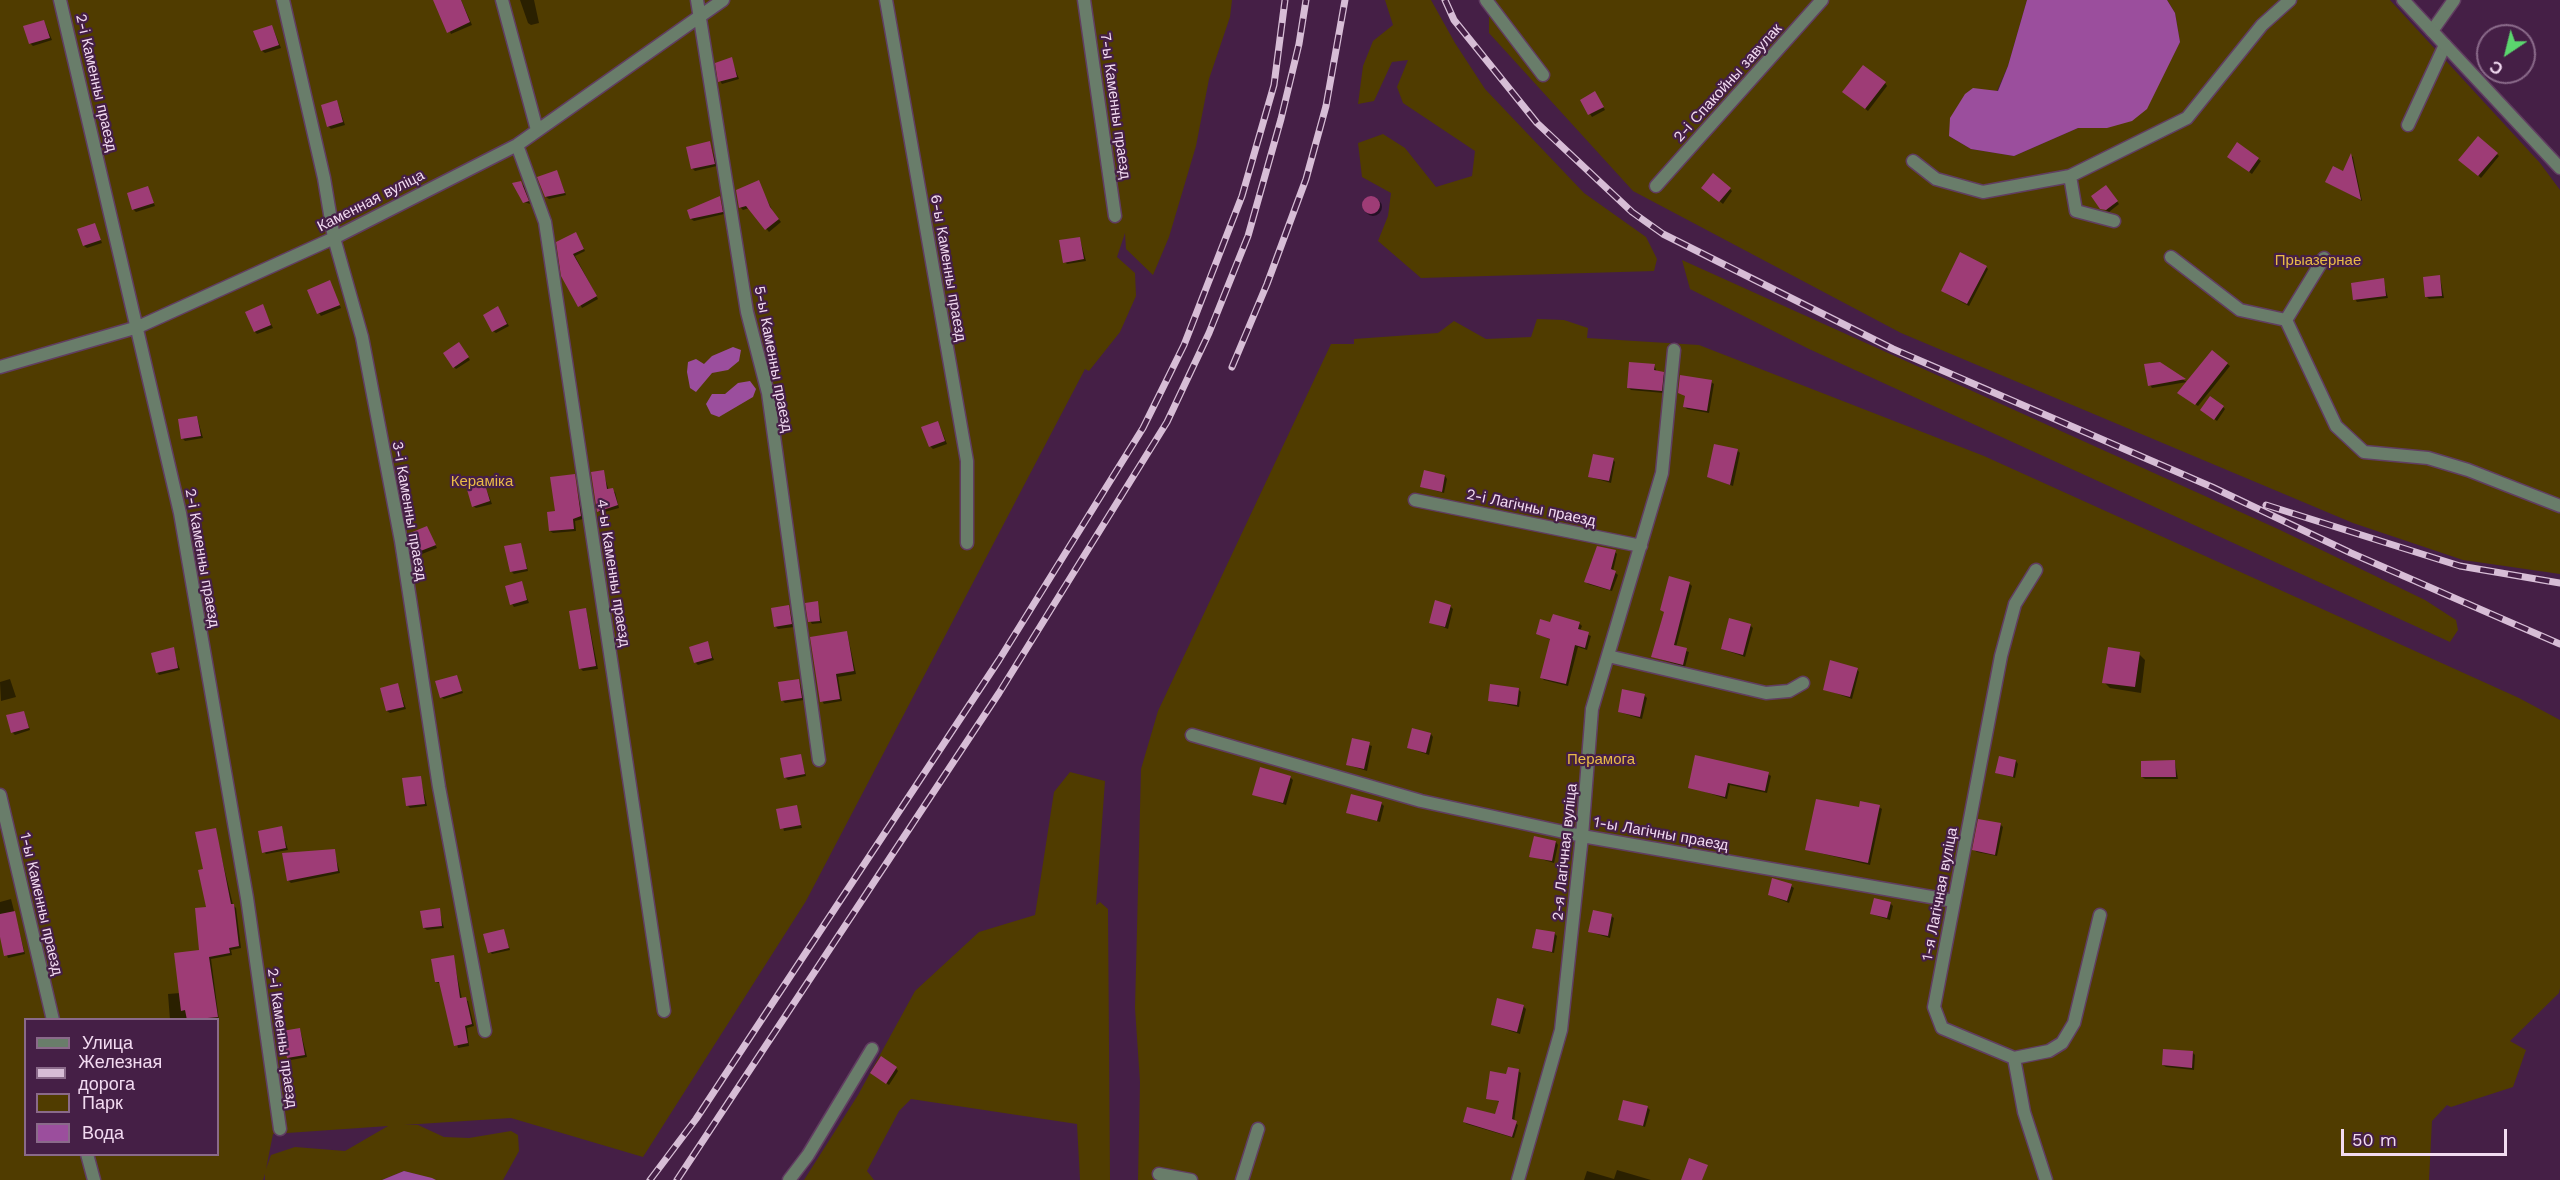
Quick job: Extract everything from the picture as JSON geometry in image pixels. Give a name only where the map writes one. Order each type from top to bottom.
[{"type":"street","name":"2-і Каменны праезд","points":[[60,0],[180,513],[247,898],[280,1129]]},
{"type":"street","name":"3-і Каменны праезд","points":[[283,0],[324,178],[333,238],[362,337],[400,542],[439,787],[485,1031]]},
{"type":"street","points":[[502,0],[537,130]]},
{"type":"street","name":"5-ы Каменны праезд","points":[[697,0],[747,312],[768,393],[819,760]]},
{"type":"street","name":"Каменная вуліца","points":[[0,367],[138,327],[333,238],[516,145],[723,0]]},
{"type":"street","name":"6-ы Каменны праезд","points":[[886,0],[967,461],[967,543]]},
{"type":"street","name":"7-ы Каменны праезд","points":[[1084,0],[1115,216]]},
{"type":"street","points":[[1486,0],[1543,75]]},
{"type":"street","name":"2-і Спакойны завулак","points":[[1656,186],[1822,0]]},
{"type":"street","points":[[1913,161],[1936,179],[1983,192],[2070,176],[2137,145],[2187,118],[2262,25],[2290,0]]},
{"type":"street","points":[[2403,0],[2560,168]]},
{"type":"street","points":[[2432,31],[2454,0]]},
{"type":"street","points":[[2408,125],[2445,45]]},
{"type":"street","name":"4-ы Каменны праезд","points":[[516,145],[545,222],[664,1011]]},
{"type":"street","points":[[2070,176],[2076,211],[2114,221]]},
{"type":"street","points":[[2171,257],[2240,310],[2286,321]]},
{"type":"street","points":[[2286,321],[2324,258]]},
{"type":"street","points":[[2286,321],[2336,426],[2364,452],[2428,458],[2468,470],[2560,506]]},
{"type":"street","name":"2-я Лагічная вуліца","points":[[1518,1180],[1561,1030],[1582,836],[1592,709],[1662,473],[1674,350]]},
{"type":"street","name":"2-і Лагічны праезд","points":[[1415,500],[1641,546]]},
{"type":"street","name":"1-я Лагічная вуліца","points":[[2014,1058],[1942,1029],[1934,1007],[2001,656],[2015,604],[2036,570]]},
{"type":"street","points":[[1608,656],[1766,693],[1789,691],[1803,683]]},
{"type":"street","name":"1-ы Лагічны праезд","points":[[1192,735],[1421,801],[1582,836],[1954,901]]},
{"type":"street","name":"1-ы Каменны праезд","points":[[0,795],[53,1018]]},
{"type":"street","points":[[2046,1180],[2024,1112],[2014,1058],[2049,1051],[2062,1043],[2074,1023],[2100,915]]},
{"type":"street","points":[[789,1180],[808,1155],[872,1049]]},
{"type":"street","points":[[1242,1180],[1258,1129]]},
{"type":"street","points":[[87,1156],[94,1180]]},
{"type":"street","points":[[1159,1174],[1191,1180]]},
{"type":"green space","name":"Кераміка","points":[[0,0],[1232,0],[1230,17],[1209,79],[1196,146],[1169,237],[1153,275],[1126,249],[1125,233],[1117,257],[1135,273],[1136,296],[1120,332],[1089,371],[1085,369],[806,901],[643,1157],[511,1118],[404,1125],[418,1125],[444,1137],[469,1138],[511,1131],[518,1135],[519,1151],[503,1180],[436,1180],[404,1171],[382,1180],[265,1180],[265,1174],[263,1180],[0,1180]],"holes":[[[388,1126],[345,1151],[295,1147],[271,1155],[266,1169],[273,1134]]]},
{"type":"green space","points":[[1385,0],[1431,0],[1485,89],[1584,193],[1646,237],[1657,259],[1654,271],[1421,278],[1378,241],[1388,216],[1391,193],[1362,177],[1358,143],[1383,134],[1405,148],[1436,187],[1472,176],[1475,151],[1403,103],[1397,87],[1408,60],[1392,62],[1374,101],[1358,104],[1363,66],[1373,41],[1393,25]]},
{"type":"green space","name":"Прыазернае","points":[[1489,0],[2027,0],[2008,66],[1997,91],[1949,136],[1971,149],[2014,156],[2078,128],[2107,128],[2169,63],[2180,42],[2175,13],[2167,0],[2390,0],[2540,163],[2560,190],[2560,574],[2463,560],[2353,523],[1901,333],[1633,191],[1489,33]]},
{"type":"green space","points":[[1682,260],[2278,529],[2425,600],[2456,620],[2458,630],[2450,642],[1809,349],[1690,289]]},
{"type":"green space","name":"Перамога","points":[[1537,319],[1564,320],[1588,328],[1587,338],[1699,345],[1984,456],[2519,698],[2560,720],[2560,988],[2559,993],[2510,1041],[2526,1050],[2513,1087],[2451,1107],[2447,1105],[2432,1121],[2429,1180],[1138,1180],[1140,1082],[1135,1008],[1141,769],[1158,711],[1331,344],[1354,344],[1354,339],[1438,333],[1454,321],[1486,339],[1531,337]]},
{"type":"green space","points":[[1070,772],[1105,781],[1096,905],[1100,902],[1108,909],[1110,1180],[1080,1180],[1077,1124],[911,1099],[899,1111],[867,1171],[874,1180],[804,1180],[858,1095],[915,991],[979,932],[1035,915],[1054,792]]},
{"type":"water","points":[[2027,0],[2167,0],[2175,13],[2180,42],[2147,109],[2132,121],[2107,128],[2078,128],[2014,156],[1971,149],[1949,136],[1950,118],[1965,94],[1973,88],[1998,91],[2008,66]]},
{"type":"water","points":[[733,347],[741,350],[739,361],[728,370],[712,373],[696,392],[690,388],[688,362],[696,359],[704,364],[712,356]]},
{"type":"water","points":[[750,381],[756,389],[753,397],[719,417],[711,414],[706,404],[712,394],[725,394],[738,383]]},
{"type":"water","points":[[404,1171],[432,1178],[436,1180],[382,1180]]},
{"type":"building","points":[[433,0],[461,0],[470,22],[447,33]]},
{"type":"building","points":[[44,20],[50,38],[29,44],[23,26]]},
{"type":"building","points":[[272,25],[279,45],[261,51],[253,31]]},
{"type":"building","points":[[732,57],[737,77],[718,82],[715,63]]},
{"type":"building","points":[[1863,65],[1886,82],[1865,109],[1842,92]]},
{"type":"building","points":[[1595,91],[1604,107],[1588,115],[1580,100]]},
{"type":"building","points":[[337,100],[343,122],[327,127],[321,105]]},
{"type":"building","points":[[2478,136],[2498,153],[2478,176],[2458,160]]},
{"type":"building","points":[[710,141],[715,164],[691,169],[686,147]]},
{"type":"building","points":[[2237,142],[2259,158],[2249,172],[2227,157]]},
{"type":"building","points":[[2351,153],[2361,200],[2325,182],[2333,166],[2343,171]]},
{"type":"building","points":[[557,170],[565,193],[545,197],[537,177]]},
{"type":"building","points":[[1713,173],[1731,188],[1719,202],[1701,188]]},
{"type":"building","points":[[759,180],[770,207],[779,219],[765,230],[746,206],[739,208],[736,190]]},
{"type":"building","points":[[521,181],[529,201],[523,203],[512,183]]},
{"type":"building","points":[[2106,185],[2118,201],[2106,210],[2100,209],[2091,196]]},
{"type":"building","points":[[148,186],[154,203],[132,210],[127,193]]},
{"type":"building","points":[[720,196],[723,212],[690,219],[687,210]]},
{"type":"building","points":[[1367,196],[1375,196],[1380,201],[1378,212],[1367,214],[1362,209],[1362,201]]},
{"type":"building","points":[[95,223],[101,240],[83,246],[77,229]]},
{"type":"building","points":[[576,232],[584,249],[573,254],[597,296],[578,307],[561,276],[556,242]]},
{"type":"building","points":[[1080,237],[1084,259],[1063,263],[1059,240]]},
{"type":"building","points":[[1960,252],[1987,266],[1967,304],[1941,291]]},
{"type":"building","points":[[2440,275],[2442,296],[2425,297],[2423,277]]},
{"type":"building","points":[[2384,278],[2386,296],[2353,300],[2351,283]]},
{"type":"building","points":[[330,280],[340,305],[317,314],[307,290]]},
{"type":"building","points":[[263,304],[271,325],[254,332],[245,312]]},
{"type":"building","points":[[498,306],[507,324],[492,332],[483,315]]},
{"type":"building","points":[[459,342],[469,357],[453,368],[443,353]]},
{"type":"building","points":[[2212,350],[2228,363],[2195,405],[2177,393]]},
{"type":"building","points":[[1629,362],[1655,364],[1654,370],[1664,372],[1662,391],[1627,388]]},
{"type":"building","points":[[2160,362],[2186,379],[2148,386],[2144,364]]},
{"type":"building","points":[[1680,375],[1712,380],[1707,411],[1683,407],[1685,396],[1678,393]]},
{"type":"building","points":[[2210,396],[2224,406],[2214,420],[2200,410]]},
{"type":"building","points":[[197,416],[201,436],[181,439],[178,419]]},
{"type":"building","points":[[938,421],[945,441],[929,447],[921,427]]},
{"type":"building","points":[[1714,444],[1738,449],[1730,485],[1707,477]]},
{"type":"building","points":[[1593,454],[1614,458],[1609,481],[1588,477]]},
{"type":"building","points":[[604,470],[607,489],[613,488],[618,505],[597,512],[591,472]]},
{"type":"building","points":[[1424,470],[1445,475],[1442,492],[1420,487]]},
{"type":"building","points":[[575,474],[581,516],[573,519],[574,529],[549,531],[547,512],[555,511],[550,477]]},
{"type":"building","points":[[484,481],[490,501],[472,507],[466,486]]},
{"type":"building","points":[[427,526],[436,545],[418,552],[410,533]]},
{"type":"building","points":[[521,543],[527,569],[510,572],[504,546]]},
{"type":"building","points":[[1597,546],[1616,550],[1611,569],[1616,571],[1610,590],[1584,582]]},
{"type":"building","points":[[1669,576],[1690,582],[1674,645],[1687,648],[1683,665],[1651,657],[1664,612],[1660,610]]},
{"type":"building","points":[[522,581],[527,600],[510,605],[505,586]]},
{"type":"building","points":[[1435,600],[1451,605],[1445,627],[1429,623]]},
{"type":"building","points":[[818,601],[820,621],[808,622],[805,603]]},
{"type":"building","points":[[789,605],[792,624],[774,627],[771,608]]},
{"type":"building","points":[[586,608],[596,666],[579,669],[569,611]]},
{"type":"building","points":[[1553,614],[1580,622],[1578,629],[1589,632],[1585,648],[1575,645],[1566,684],[1540,678],[1550,639],[1536,634],[1540,619],[1550,622]]},
{"type":"building","points":[[1729,618],[1751,624],[1743,655],[1721,649]]},
{"type":"building","points":[[847,631],[854,671],[836,674],[840,699],[820,702],[810,637]]},
{"type":"building","points":[[708,641],[712,658],[694,663],[689,647]]},
{"type":"building","points":[[174,647],[178,668],[156,673],[151,653]]},
{"type":"building","points":[[2108,647],[2140,652],[2135,687],[2102,683]]},
{"type":"building","points":[[1830,660],[1858,668],[1850,697],[1823,690]]},
{"type":"building","points":[[457,675],[462,691],[440,698],[435,681]]},
{"type":"building","points":[[799,679],[802,698],[781,701],[778,682]]},
{"type":"building","points":[[398,683],[404,707],[386,711],[380,688]]},
{"type":"building","points":[[1490,684],[1519,688],[1517,705],[1488,701]]},
{"type":"building","points":[[1622,689],[1645,694],[1640,717],[1618,712]]},
{"type":"building","points":[[24,711],[29,728],[11,733],[6,715]]},
{"type":"building","points":[[1412,728],[1431,733],[1426,753],[1407,748]]},
{"type":"building","points":[[1352,738],[1370,742],[1364,769],[1346,765]]},
{"type":"building","points":[[801,754],[805,774],[784,778],[780,758]]},
{"type":"building","points":[[1695,755],[1769,772],[1765,791],[1728,783],[1725,797],[1688,788]]},
{"type":"building","points":[[1999,756],[2016,760],[2013,777],[1995,773]]},
{"type":"building","points":[[2175,760],[2176,777],[2141,777],[2141,761]]},
{"type":"building","points":[[1260,767],[1291,776],[1283,803],[1252,795]]},
{"type":"building","points":[[421,776],[425,804],[406,806],[402,778]]},
{"type":"building","points":[[1351,794],[1382,802],[1377,821],[1346,813]]},
{"type":"building","points":[[1816,799],[1859,807],[1860,801],[1880,805],[1868,863],[1805,850]]},
{"type":"building","points":[[797,805],[801,825],[780,829],[776,809]]},
{"type":"building","points":[[1978,819],[2001,823],[1995,855],[1972,850]]},
{"type":"building","points":[[282,826],[286,848],[262,853],[258,831]]},
{"type":"building","points":[[216,828],[231,904],[234,904],[239,946],[229,948],[230,953],[209,957],[218,1017],[208,1018],[187,1018],[185,1010],[181,1011],[174,953],[199,950],[195,908],[206,907],[198,870],[203,869],[195,832]]},
{"type":"building","points":[[1534,836],[1556,841],[1552,861],[1529,857]]},
{"type":"building","points":[[335,849],[338,871],[287,881],[282,853]]},
{"type":"building","points":[[1772,878],[1792,884],[1787,901],[1768,895]]},
{"type":"building","points":[[1874,898],[1891,902],[1887,918],[1870,914]]},
{"type":"building","points":[[440,908],[442,926],[423,928],[420,911]]},
{"type":"building","points":[[1593,910],[1612,914],[1608,936],[1588,932]]},
{"type":"building","points":[[15,911],[24,952],[4,956],[0,937],[0,914]]},
{"type":"building","points":[[504,929],[509,948],[488,953],[483,934]]},
{"type":"building","points":[[1536,929],[1555,932],[1552,952],[1532,948]]},
{"type":"building","points":[[454,955],[460,998],[466,997],[472,1024],[465,1026],[468,1043],[454,1046],[439,982],[435,982],[431,959]]},
{"type":"building","points":[[1497,998],[1524,1005],[1517,1032],[1491,1025]]},
{"type":"building","points":[[300,1028],[305,1055],[287,1058],[282,1031]]},
{"type":"building","points":[[2163,1049],[2193,1051],[2192,1068],[2162,1065]]},
{"type":"building","points":[[881,1056],[897,1067],[886,1084],[870,1073]]},
{"type":"building","points":[[1508,1067],[1519,1069],[1512,1119],[1517,1121],[1512,1137],[1463,1122],[1467,1107],[1495,1114],[1499,1101],[1486,1099],[1490,1071],[1506,1074]]},
{"type":"building","points":[[1623,1100],[1648,1106],[1643,1126],[1618,1120]]},
{"type":"building","points":[[1689,1158],[1708,1165],[1702,1180],[1681,1180]]},
{"type":"railway","points":[[650,1180],[696,1119],[999,660],[1143,428],[1184,345],[1242,196],[1274,85],[1285,0]]},
{"type":"railway","points":[[677,1180],[999,693],[1167,422],[1209,333],[1248,236],[1281,119],[1299,44],[1306,0]]},
{"type":"railway","points":[[1232,367],[1267,284],[1306,179],[1326,106],[1345,0]]},
{"type":"railway","points":[[1445,0],[1454,20],[1537,123],[1632,212],[1663,234],[1893,349],[2212,487],[2351,553],[2560,644]]},
{"type":"railway","points":[[2266,505],[2460,566],[2560,583]]}]
